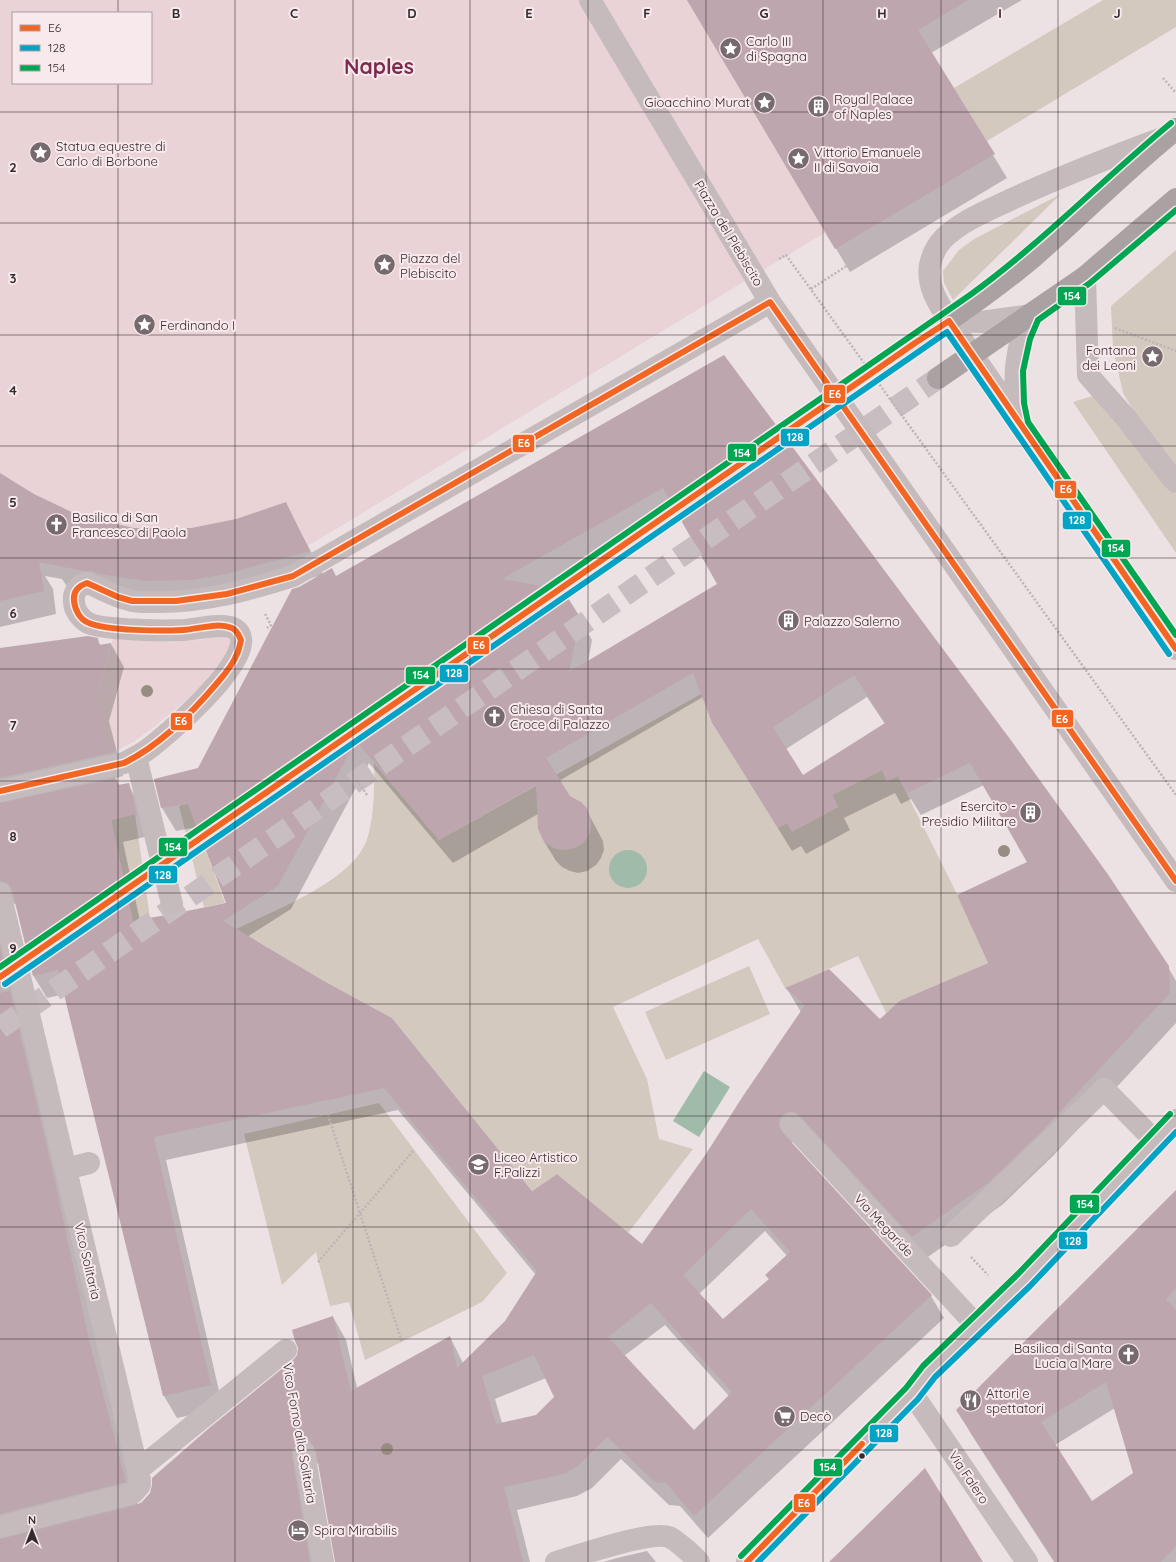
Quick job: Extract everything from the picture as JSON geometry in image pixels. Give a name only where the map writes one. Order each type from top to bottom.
[{"type":"main road","points":[[915,343],[973,305],[1034,256],[1171,133]]},
{"type":"main road","points":[[938,378],[1085,277],[1176,199]]},
{"type":"street","name":"Piazza del Plebiscito","points":[[590,0],[770,302],[1176,881]]},
{"type":"street","points":[[1171,133],[1087,166],[972,217],[944,238],[934,251],[930,264],[929,277],[934,296],[949,321],[1176,649]]},
{"type":"street","points":[[1085,277],[1088,375],[1126,418],[1176,482]]},
{"type":"street","points":[[0,791],[130,760],[149,749],[201,702],[215,687],[239,652],[241,636],[238,631],[229,626],[177,630],[98,626],[88,623],[81,617],[74,607],[74,594],[77,588],[86,583],[112,595],[130,601],[171,602],[203,600],[237,593],[293,576],[770,302]]},
{"type":"street","points":[[949,321],[981,322],[1031,315]]},
{"type":"street","points":[[1021,425],[1016,404],[1015,370],[1022,337],[1031,315]]},
{"type":"street","points":[[130,760],[172,904]]},
{"type":"street","name":"Vico Solitaria","points":[[0,893],[138,1470],[140,1485],[133,1493],[0,1527]]},
{"type":"street","points":[[951,1236],[1104,1089],[1155,1141]]},
{"type":"street","points":[[747,1562],[912,1393],[929,1372],[1024,1280],[1176,1120]]},
{"type":"street","name":"Via Megaride","points":[[791,1124],[977,1326]]},
{"type":"street","points":[[66,1169],[90,1163]]},
{"type":"street","name":"Vico Forno alla Solitaria","points":[[138,1470],[286,1350]]},
{"type":"street","name":"Via Falero","points":[[912,1393],[1027,1562]]},
{"type":"street","name":"Vico Forno alla Solitaria","points":[[304,1453],[323,1562]]},
{"type":"street","points":[[556,1562],[632,1540],[659,1536],[669,1537],[700,1562]]},
{"type":"path","points":[[1163,78],[1176,94]]},
{"type":"path","points":[[754,274],[786,255],[1176,795]]},
{"type":"path","points":[[811,289],[862,256]]},
{"type":"path","points":[[1086,318],[1176,351]]},
{"type":"path","points":[[357,780],[367,795]]},
{"type":"path","points":[[328,1115],[402,1342]]},
{"type":"path","points":[[318,1262],[414,1150]]},
{"type":"path","points":[[951,1236],[1008,1295]]},
{"type":"path","name":"Vico Forno alla Solitaria","points":[[286,1350],[304,1453]]},
{"type":"shaded area","name":"Piazza del Plebiscito","points":[[0,0],[687,0],[826,232],[308,546],[286,502],[236,519],[191,528],[134,528],[78,515],[34,494],[0,473]]},
{"type":"shaded area","points":[[1103,0],[1176,0],[1176,27],[987,141],[954,88]]},
{"type":"shaded area","points":[[1061,194],[953,300],[944,283],[943,271],[959,250],[974,239]]},
{"type":"shaded area","points":[[1176,250],[1176,473],[1164,464],[1123,393],[1113,348],[1111,306]]},
{"type":"shaded area","points":[[1099,394],[1176,494],[1176,553],[1073,402]]},
{"type":"shaded area","points":[[227,635],[232,640],[225,656],[199,689],[158,724],[135,741],[110,754],[97,697],[113,638],[171,642],[199,640]]},
{"type":"shaded area","points":[[701,694],[712,723],[778,828],[787,823],[792,831],[838,807],[832,795],[882,770],[887,781],[898,776],[956,892],[988,963],[899,1001],[886,1013],[858,956],[785,988],[758,939],[613,1007],[647,1079],[659,1139],[693,1149],[628,1233],[557,1174],[532,1191],[392,1018],[324,981],[236,929],[309,894],[344,870],[357,856],[366,842],[371,824],[374,792],[374,763],[439,840]],"holes":[[[587,808],[591,825],[587,838],[578,846],[566,849],[554,847],[544,841],[539,829],[540,811]]]},
{"type":"shaded area","points":[[195,802],[193,817],[225,903],[204,907],[179,806]]},
{"type":"shaded area","points":[[135,814],[150,918],[136,936],[111,820]]},
{"type":"shaded area","points":[[624,850],[632,850],[639,853],[644,858],[647,869],[644,880],[639,885],[632,888],[624,888],[617,885],[612,880],[609,873],[609,865],[612,858],[617,853]]},
{"type":"shaded area","points":[[749,966],[770,1014],[666,1060],[645,1012]]},
{"type":"shaded area","points":[[704,1071],[730,1087],[699,1137],[673,1121]]},
{"type":"shaded area","points":[[379,1103],[507,1273],[482,1302],[365,1360],[349,1302],[330,1306],[316,1252],[282,1285],[244,1134]]},
{"type":"building","name":"Royal Palace of Naples","points":[[687,0],[968,0],[918,30],[995,154],[835,249]]},
{"type":"building","points":[[724,355],[1010,739],[1107,873],[1169,966],[1170,993],[1040,1133],[989,1182],[912,1237],[800,1116],[795,1112],[789,1112],[782,1115],[779,1120],[779,1126],[782,1132],[932,1295],[694,1516],[666,1483],[655,1482],[607,1437],[579,1465],[564,1474],[504,1487],[523,1562],[335,1562],[316,1451],[309,1441],[302,1441],[296,1444],[292,1449],[292,1455],[310,1562],[0,1562],[0,1539],[136,1505],[142,1502],[150,1493],[152,1478],[208,1429],[294,1359],[297,1355],[298,1348],[292,1330],[333,1316],[351,1391],[450,1336],[457,1368],[505,1321],[537,1271],[384,1088],[154,1137],[211,1385],[163,1396],[58,970],[33,976],[12,890],[9,884],[0,881],[0,803],[116,778],[118,785],[129,783],[137,814],[111,820],[133,921],[166,915],[175,916],[182,912],[226,903],[188,804],[161,808],[154,779],[198,768],[292,589],[299,587],[332,568],[336,576]],"holes":[[[663,488],[717,584],[569,672],[580,617],[563,590],[502,579]],[[693,673],[712,723],[778,828],[787,823],[792,832],[838,807],[832,795],[882,770],[887,782],[898,776],[907,793],[970,763],[1027,862],[957,895],[988,963],[899,1001],[880,1019],[829,969],[785,988],[805,1005],[743,1096],[704,1157],[642,1244],[557,1174],[532,1191],[392,1018],[324,981],[223,921],[278,886],[356,741],[439,840],[536,785],[538,829],[542,838],[547,844],[556,849],[565,850],[574,848],[583,843],[589,835],[591,826],[587,808],[581,802],[570,796],[546,758]],[[854,675],[885,723],[803,775],[773,727]],[[751,1209],[790,1252],[765,1275],[769,1279],[723,1319],[683,1275]],[[651,1303],[732,1392],[694,1430],[608,1337]],[[534,1355],[554,1397],[536,1415],[496,1424],[482,1376]]]},
{"type":"building","name":"Basilica di San Francesco di Paola","points":[[0,473],[34,494],[78,515],[134,528],[191,528],[236,519],[286,502],[310,551],[226,574],[191,580],[145,581],[99,574],[92,571],[84,571],[39,562],[44,591],[0,601]]},
{"type":"building","points":[[88,636],[98,638],[99,645],[111,643],[97,697],[110,753],[0,778],[0,648]]},
{"type":"building","points":[[0,947],[8,981],[0,983]]},
{"type":"building","points":[[10,991],[53,1172],[89,1340],[126,1482],[0,1514],[0,993]]},
{"type":"building","points":[[1176,1190],[1176,1288],[1166,1299],[1176,1310],[1176,1546],[1161,1562],[1055,1562],[956,1410]],"holes":[[[1106,1382],[1133,1473],[1092,1501],[1041,1422]]]},
{"type":"building","points":[[925,1468],[983,1562],[829,1562],[861,1531]]},
{"type":"tunnel","points":[[0,977],[915,343]]},
{"type":"tunnel","points":[[0,1028],[938,378]]},
{"type":"transit line","name":"154","points":[[0,967],[970,295],[1022,254],[1171,123]]},
{"type":"transit line","name":"154","points":[[1176,210],[1090,283],[1038,320],[1030,339],[1023,371],[1024,403],[1028,422],[1176,635]]},
{"type":"transit line","name":"E6","points":[[0,791],[124,763],[138,756],[163,738],[187,717],[223,676],[238,652],[241,640],[238,633],[232,628],[226,626],[183,630],[149,630],[108,628],[86,622],[77,611],[74,598],[74,595],[81,586],[87,583],[118,597],[132,601],[176,601],[227,594],[293,576],[770,302],[1176,881]]},
{"type":"transit line","name":"E6","points":[[0,977],[915,343],[949,321],[1176,649]]},
{"type":"transit line","name":"128","points":[[5,984],[947,332],[1169,654]]},
{"type":"transit line","name":"154","points":[[741,1556],[906,1388],[923,1366],[1018,1274],[1170,1114]]},
{"type":"transit line","name":"128","points":[[758,1562],[918,1399],[935,1377],[1030,1286],[1176,1132]]},
{"type":"transit line","name":"E6","points":[[747,1562],[862,1444]]},
{"type":"place","name":"Carlo III di Spagna","points":[[731,48]]},
{"type":"place","name":"Gioacchino Murat","points":[[765,102]]},
{"type":"place","name":"Royal Palace of Naples","points":[[818,106]]},
{"type":"place","name":"Statua equestre di Carlo di Borbone","points":[[41,153]]},
{"type":"place","name":"Vittorio Emanuele II di Savoia","points":[[798,159]]},
{"type":"place","name":"Piazza del Plebiscito","points":[[385,265]]},
{"type":"place","name":"Ferdinando I","points":[[144,325]]},
{"type":"place","name":"Fontana dei Leoni","points":[[1152,357]]},
{"type":"place","name":"Basilica di San Francesco di Paola","points":[[57,524]]},
{"type":"place","name":"Palazzo Salerno","points":[[788,621]]},
{"type":"place","name":"Chiesa di Santa Croce di Palazzo","points":[[495,716]]},
{"type":"place","name":"Esercito - Presidio Militare","points":[[1031,813]]},
{"type":"place","name":"Liceo Artistico F.Palizzi","points":[[479,1164]]},
{"type":"place","name":"Basilica di Santa Lucia a Mare","points":[[1128,1355]]},
{"type":"place","name":"Attori e spettatori","points":[[971,1400]]},
{"type":"place","name":"Decò","points":[[785,1416]]},
{"type":"place","name":"Spira Mirabilis","points":[[299,1530]]},
{"type":"district","name":"Naples","points":[[379,66]]}]
